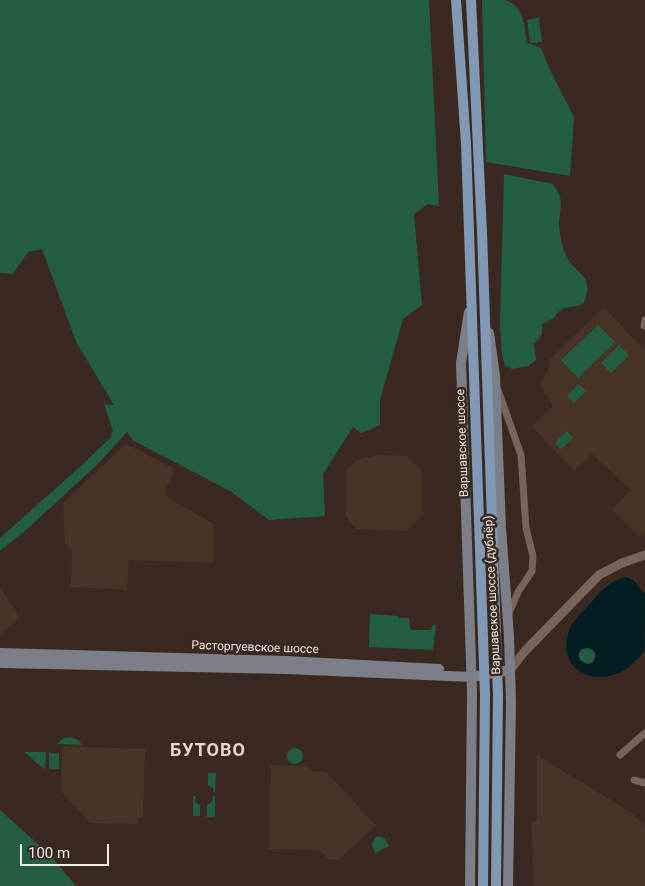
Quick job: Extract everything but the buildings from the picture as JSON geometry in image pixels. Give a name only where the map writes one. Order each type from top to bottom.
[{"type":"main road","name":"Варшавское шоссе","points":[[456,0],[466,144],[470,304],[485,695],[483,886]]},
{"type":"main road","name":"Варшавское шоссе","points":[[471,0],[498,695],[496,886]]},
{"type":"main road","name":"Варшавское шоссе (дублёр)","points":[[484,303],[494,376],[501,528],[509,636],[511,703],[508,886]]},
{"type":"main road","name":"Варшавское шоссе (дублёр)","points":[[470,304],[461,364],[472,674],[470,886]]},
{"type":"main road","name":"Расторгуевское шоссе","points":[[0,653],[286,661],[472,674]]},
{"type":"main road","name":"Расторгуевское шоссе","points":[[0,663],[472,674]]},
{"type":"main road","points":[[472,674],[510,670]]},
{"type":"street","points":[[494,376],[521,456],[526,528],[533,556],[532,571],[518,592],[508,616]]},
{"type":"street","points":[[510,670],[530,646],[599,575],[622,563],[645,555]]},
{"type":"street","points":[[509,636],[515,648],[520,650],[530,646]]},
{"type":"street","points":[[620,755],[645,733]]},
{"type":"street","points":[[634,780],[645,783]]},
{"type":"shaded area","points":[[604,307],[645,351],[645,533],[640,537],[612,509],[631,490],[592,454],[574,471],[532,427],[553,406],[540,384],[549,369],[548,361]]},
{"type":"shaded area","points":[[126,444],[175,469],[166,489],[166,495],[168,498],[214,524],[213,563],[129,560],[127,590],[71,587],[72,552],[65,543],[63,503]]},
{"type":"shaded area","points":[[377,455],[408,456],[421,470],[423,514],[406,531],[356,529],[346,517],[346,470],[356,460]]},
{"type":"shaded area","points":[[0,587],[18,617],[14,624],[0,634]]},
{"type":"shaded area","points":[[62,746],[145,749],[143,817],[139,817],[138,824],[90,823],[61,791]]},
{"type":"shaded area","points":[[537,755],[632,813],[645,826],[645,886],[534,886],[531,822],[537,820]]},
{"type":"shaded area","points":[[271,765],[308,766],[312,771],[326,772],[376,825],[339,860],[328,859],[319,850],[269,849]]},
{"type":"green space","points":[[0,0],[429,0],[439,206],[428,204],[414,214],[422,305],[403,319],[380,400],[380,425],[361,433],[353,427],[323,474],[325,516],[269,520],[230,491],[134,441],[127,432],[97,465],[26,530],[0,551],[0,538],[110,438],[113,431],[104,404],[114,405],[76,342],[42,249],[28,252],[13,274],[0,273]]},
{"type":"green space","points":[[482,0],[505,0],[516,7],[522,18],[527,43],[541,48],[574,117],[570,176],[486,162]]},
{"type":"green space","points":[[539,18],[542,42],[530,43],[527,20]]},
{"type":"green space","points":[[504,174],[553,184],[560,199],[559,227],[564,251],[587,285],[584,303],[564,308],[554,318],[542,324],[542,334],[534,344],[536,360],[528,366],[512,369],[505,365],[502,356],[500,324]]},
{"type":"green space","points":[[598,325],[615,342],[578,378],[561,360]]},
{"type":"green space","points":[[619,345],[629,355],[611,373],[601,363]]},
{"type":"green space","points":[[579,384],[586,391],[574,403],[567,396]]},
{"type":"green space","points":[[567,431],[573,438],[561,449],[555,443]]},
{"type":"green space","points":[[370,614],[409,618],[411,630],[431,630],[433,625],[436,625],[433,650],[369,647]]},
{"type":"green space","points":[[584,648],[590,648],[595,653],[593,662],[584,664],[579,659],[579,653]]},
{"type":"green space","points":[[70,737],[78,740],[82,745],[57,744],[64,738]]},
{"type":"green space","points":[[295,748],[303,756],[295,764],[287,756]]},
{"type":"green space","points":[[24,752],[46,752],[45,769],[43,768]]},
{"type":"green space","points":[[49,753],[59,753],[59,769],[49,769]]},
{"type":"green space","points":[[208,773],[216,773],[215,792],[208,785]]},
{"type":"green space","points":[[193,796],[196,796],[195,802],[200,805],[200,816],[193,816]]},
{"type":"green space","points":[[213,796],[215,796],[215,817],[207,817],[207,805],[212,802]]},
{"type":"green space","points":[[0,810],[50,855],[76,886],[0,886]]},
{"type":"green space","points":[[379,836],[385,839],[389,846],[375,853],[372,844],[375,838]]},
{"type":"water","points":[[626,577],[634,581],[645,594],[644,651],[626,669],[613,675],[600,677],[588,675],[577,670],[570,661],[566,649],[568,634],[576,619],[596,597],[609,585]],"holes":[[[581,649],[593,649],[596,655],[593,663],[587,664],[580,660],[578,655]]]},
{"type":"district","name":"БУТОВО","points":[[208,751]]}]
